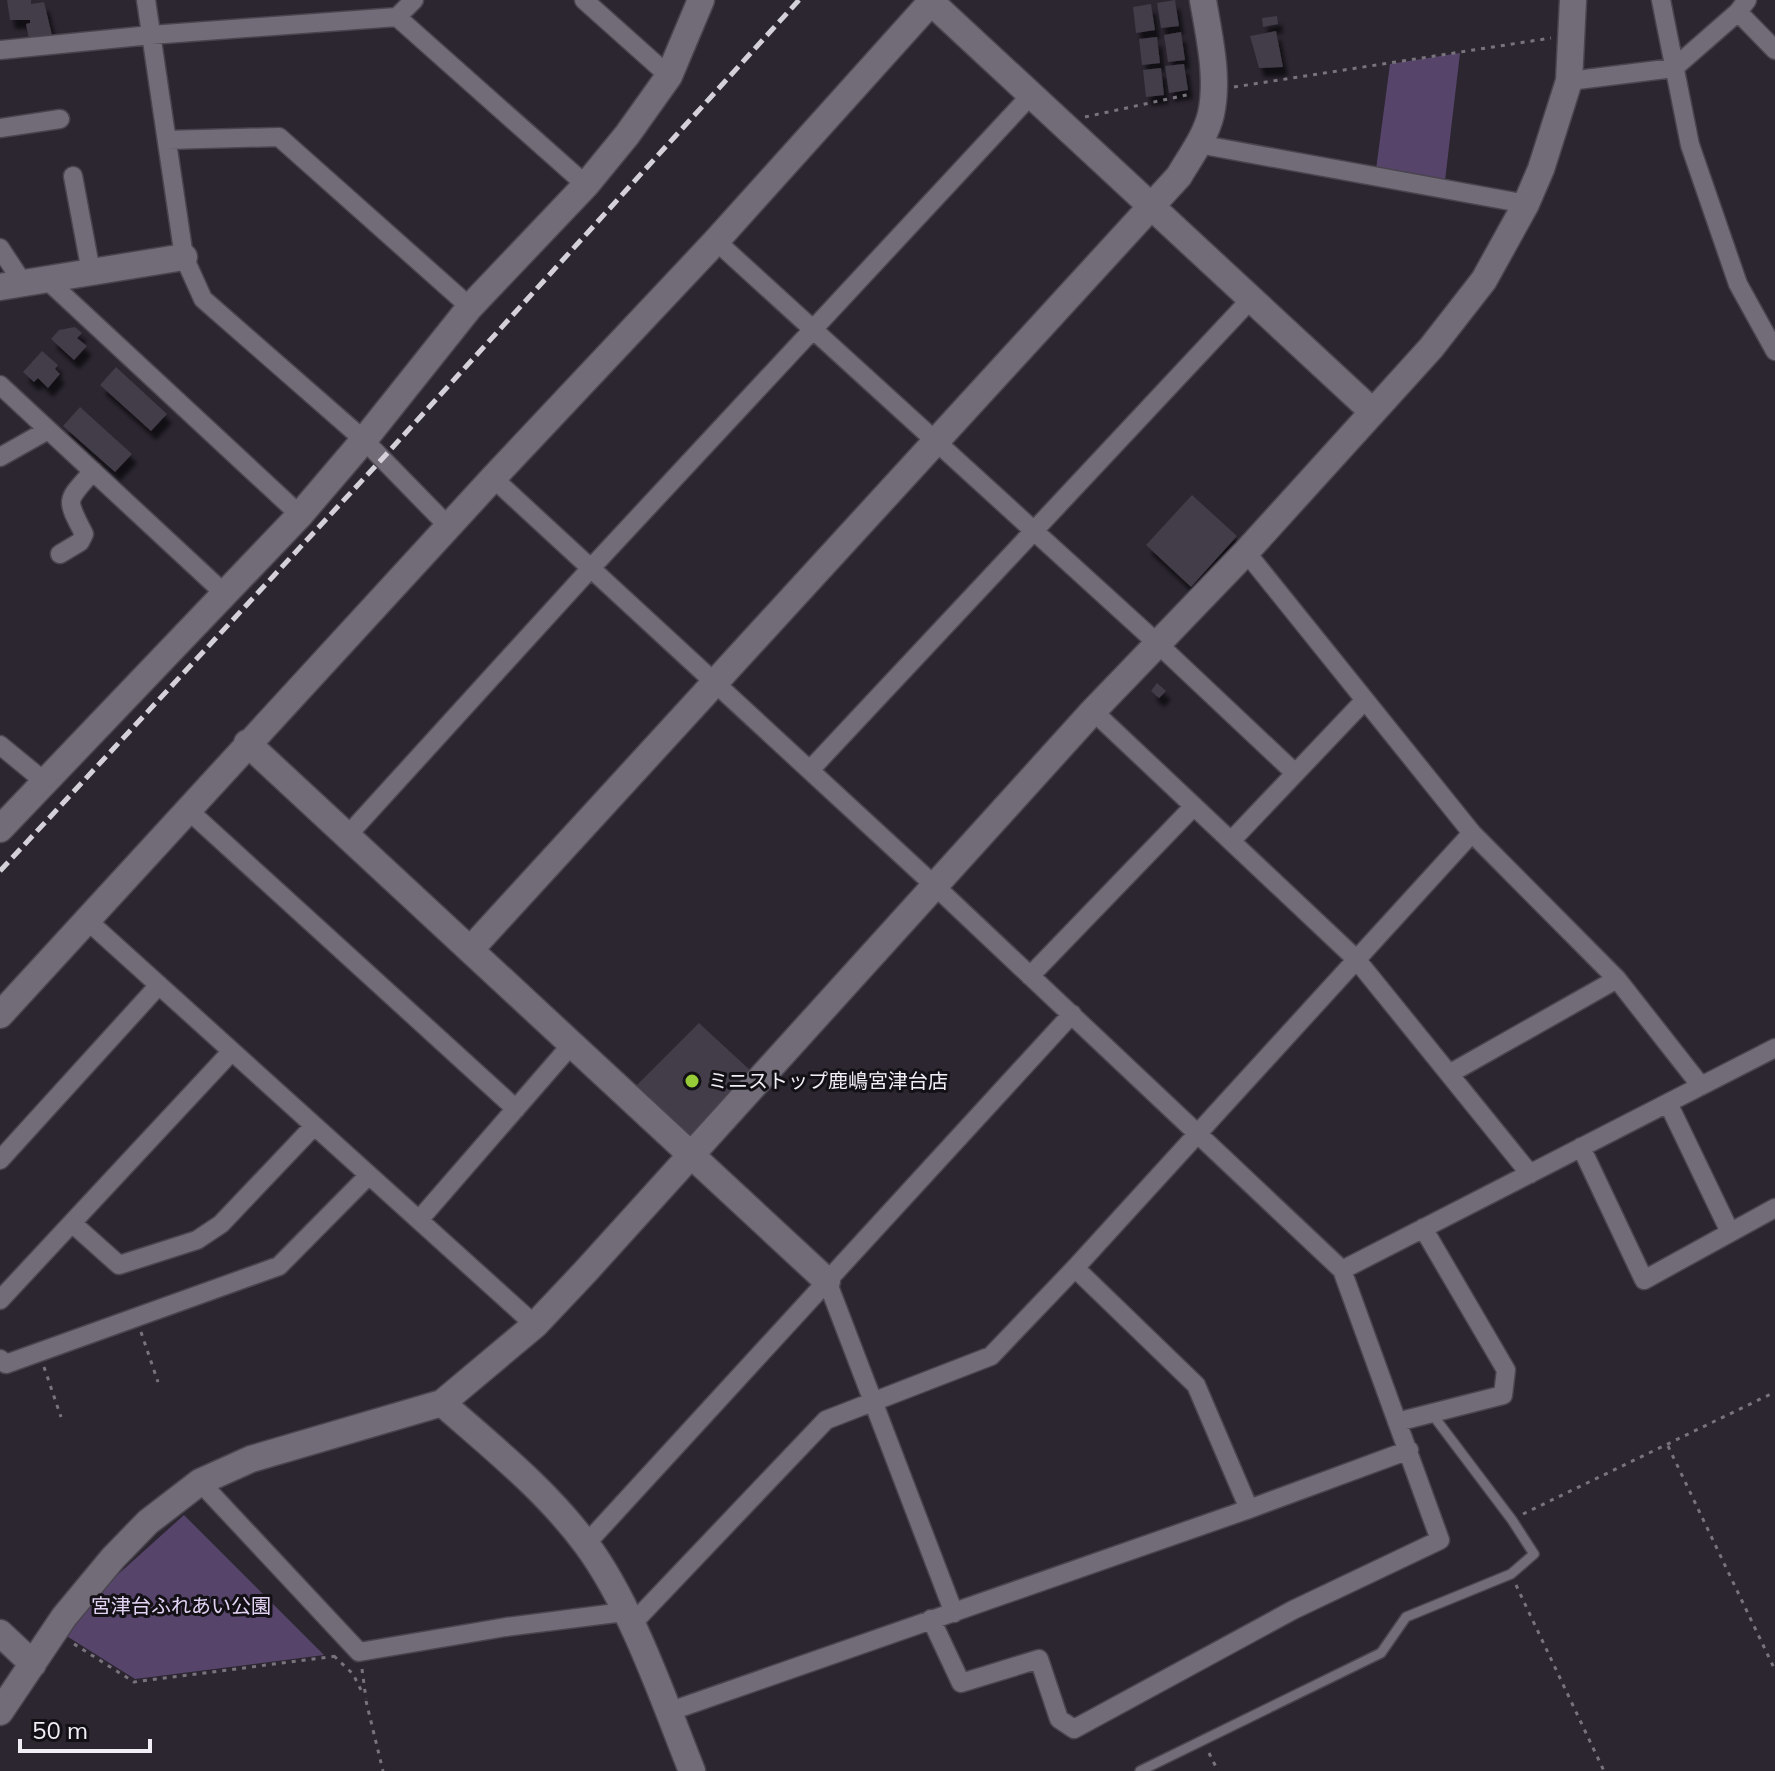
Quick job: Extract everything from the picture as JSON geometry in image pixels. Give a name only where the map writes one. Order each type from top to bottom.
[{"type":"street","points":[[146,0],[184,257],[203,299],[364,440],[448,526]]},
{"type":"street","points":[[0,50],[151,35],[397,17],[414,0]]},
{"type":"street","points":[[584,0],[669,76]]},
{"type":"street","points":[[0,829],[300,515],[470,307],[586,185],[669,76],[701,0]]},
{"type":"street","points":[[470,950],[1179,176],[1211,115],[1213,61],[1203,0]]},
{"type":"street","points":[[0,1712],[64,1617],[113,1558],[148,1522],[200,1482],[251,1459],[442,1403],[535,1325],[812,1024],[1093,711],[1246,552],[1431,348],[1484,280],[1526,204],[1541,169],[1569,81],[1573,0]]},
{"type":"street","points":[[1661,0],[1690,145],[1738,284],[1774,347]]},
{"type":"street","points":[[0,1015],[247,743],[716,241],[931,2],[1373,412]]},
{"type":"street","points":[[1569,81],[1674,68],[1743,6],[1775,50]]},
{"type":"street","points":[[397,17],[586,185]]},
{"type":"street","points":[[347,836],[591,568],[1031,95]]},
{"type":"street","points":[[0,128],[60,119]]},
{"type":"street","points":[[167,140],[279,137],[470,307]]},
{"type":"street","points":[[1198,144],[1526,204]]},
{"type":"street","points":[[73,176],[91,272]]},
{"type":"street","points":[[716,241],[1295,773]]},
{"type":"street","points":[[0,248],[23,283],[300,515]]},
{"type":"street","points":[[23,283],[184,257]]},
{"type":"street","points":[[810,770],[1251,299]]},
{"type":"street","points":[[0,385],[225,594]]},
{"type":"street","points":[[0,457],[48,430]]},
{"type":"street","points":[[60,554],[80,542],[84,534],[69,505],[71,496],[93,471]]},
{"type":"street","points":[[493,478],[934,885],[1342,1270],[1440,1540],[1293,1610],[1074,1729],[1059,1719],[1039,1659],[961,1683],[931,1619]]},
{"type":"street","points":[[1246,552],[1472,833],[1617,979],[1701,1086]]},
{"type":"street","points":[[1231,841],[1365,700]]},
{"type":"street","points":[[1093,711],[1356,959],[1530,1174]]},
{"type":"street","points":[[247,743],[827,1281],[954,1613]]},
{"type":"street","points":[[0,745],[45,782]]},
{"type":"street","points":[[1030,976],[1194,806]]},
{"type":"street","points":[[187,809],[516,1109]]},
{"type":"street","points":[[200,1482],[359,1652],[506,1627],[628,1618],[826,1420],[991,1356],[1472,833]]},
{"type":"street","points":[[88,921],[535,1325]]},
{"type":"street","points":[[1449,1074],[1617,979]]},
{"type":"street","points":[[0,1160],[159,985]]},
{"type":"street","points":[[586,1544],[1072,1014]]},
{"type":"street","points":[[419,1220],[572,1044]]},
{"type":"street","points":[[1342,1270],[1775,1048]]},
{"type":"street","points":[[0,1300],[232,1051]]},
{"type":"street","points":[[1668,1103],[1730,1232]]},
{"type":"street","points":[[72,1223],[119,1265],[197,1240],[221,1224],[314,1126]]},
{"type":"street","points":[[1581,1147],[1644,1280],[1775,1208]]},
{"type":"street","points":[[0,1359],[6,1364],[279,1266],[369,1175]]},
{"type":"street","points":[[1397,1422],[1503,1395],[1506,1370],[1423,1228]]},
{"type":"street","points":[[1075,1268],[1196,1385],[1249,1509]]},
{"type":"street","points":[[442,1403],[541,1492],[586,1544],[628,1618],[692,1771]]},
{"type":"street","points":[[668,1712],[1409,1450]]},
{"type":"street","points":[[0,1633],[33,1664]]},
{"type":"lane","points":[[1140,1771],[1381,1653],[1406,1617],[1511,1574],[1534,1554],[1432,1414]]},
{"type":"path","points":[[1062,122],[1212,90],[1571,35]]},
{"type":"path","points":[[136,1317],[158,1382]]},
{"type":"path","points":[[39,1352],[61,1417]]},
{"type":"path","points":[[1512,1520],[1775,1392]]},
{"type":"path","points":[[1668,1446],[1775,1670]]},
{"type":"path","points":[[1511,1574],[1604,1771]]},
{"type":"path","points":[[72,1644],[134,1682],[359,1652],[366,1699],[383,1771]]},
{"type":"path","points":[[334,1656],[353,1674],[366,1699]]},
{"type":"path","points":[[1203,1739],[1218,1771]]},
{"type":"green space","points":[[1460,53],[1444,189],[1375,177],[1390,64]]},
{"type":"green space","name":"宮津台ふれあい公園","points":[[184,1515],[324,1655],[135,1679],[65,1635],[114,1578]]},
{"type":"building","points":[[7,0],[31,0],[31,4],[44,2],[52,35],[29,39],[26,24],[30,20],[10,20]]},
{"type":"building","points":[[1175,0],[1179,26],[1161,28],[1157,3]]},
{"type":"building","points":[[1151,4],[1155,30],[1136,33],[1133,7]]},
{"type":"building","points":[[1277,16],[1278,24],[1263,27],[1262,18]]},
{"type":"building","points":[[1276,31],[1283,67],[1259,68],[1250,36]]},
{"type":"building","points":[[1181,32],[1185,60],[1168,62],[1164,35]]},
{"type":"building","points":[[1157,37],[1160,63],[1142,65],[1139,39]]},
{"type":"building","points":[[1184,64],[1188,90],[1169,93],[1165,66]]},
{"type":"building","points":[[1161,68],[1164,95],[1146,97],[1143,70]]},
{"type":"building","points":[[75,327],[82,333],[77,338],[87,346],[74,360],[51,339],[59,330]]},
{"type":"building","points":[[42,351],[58,365],[55,369],[60,374],[48,388],[38,378],[34,382],[23,372]]},
{"type":"building","points":[[116,367],[167,414],[151,431],[100,385]]},
{"type":"building","points":[[80,407],[132,454],[115,472],[63,426]]},
{"type":"building","points":[[1192,495],[1237,536],[1191,587],[1146,545]]},
{"type":"building","points":[[1157,683],[1166,691],[1159,698],[1151,691]]},
{"type":"building","name":"ミニストップ鹿嶋宮津台店","points":[[699,1023],[751,1071],[690,1138],[632,1090]]},
{"type":"railway","points":[[0,871],[382,459],[799,0]]},
{"type":"place","name":"ミニストップ鹿嶋宮津台店","points":[[692,1081]]}]
